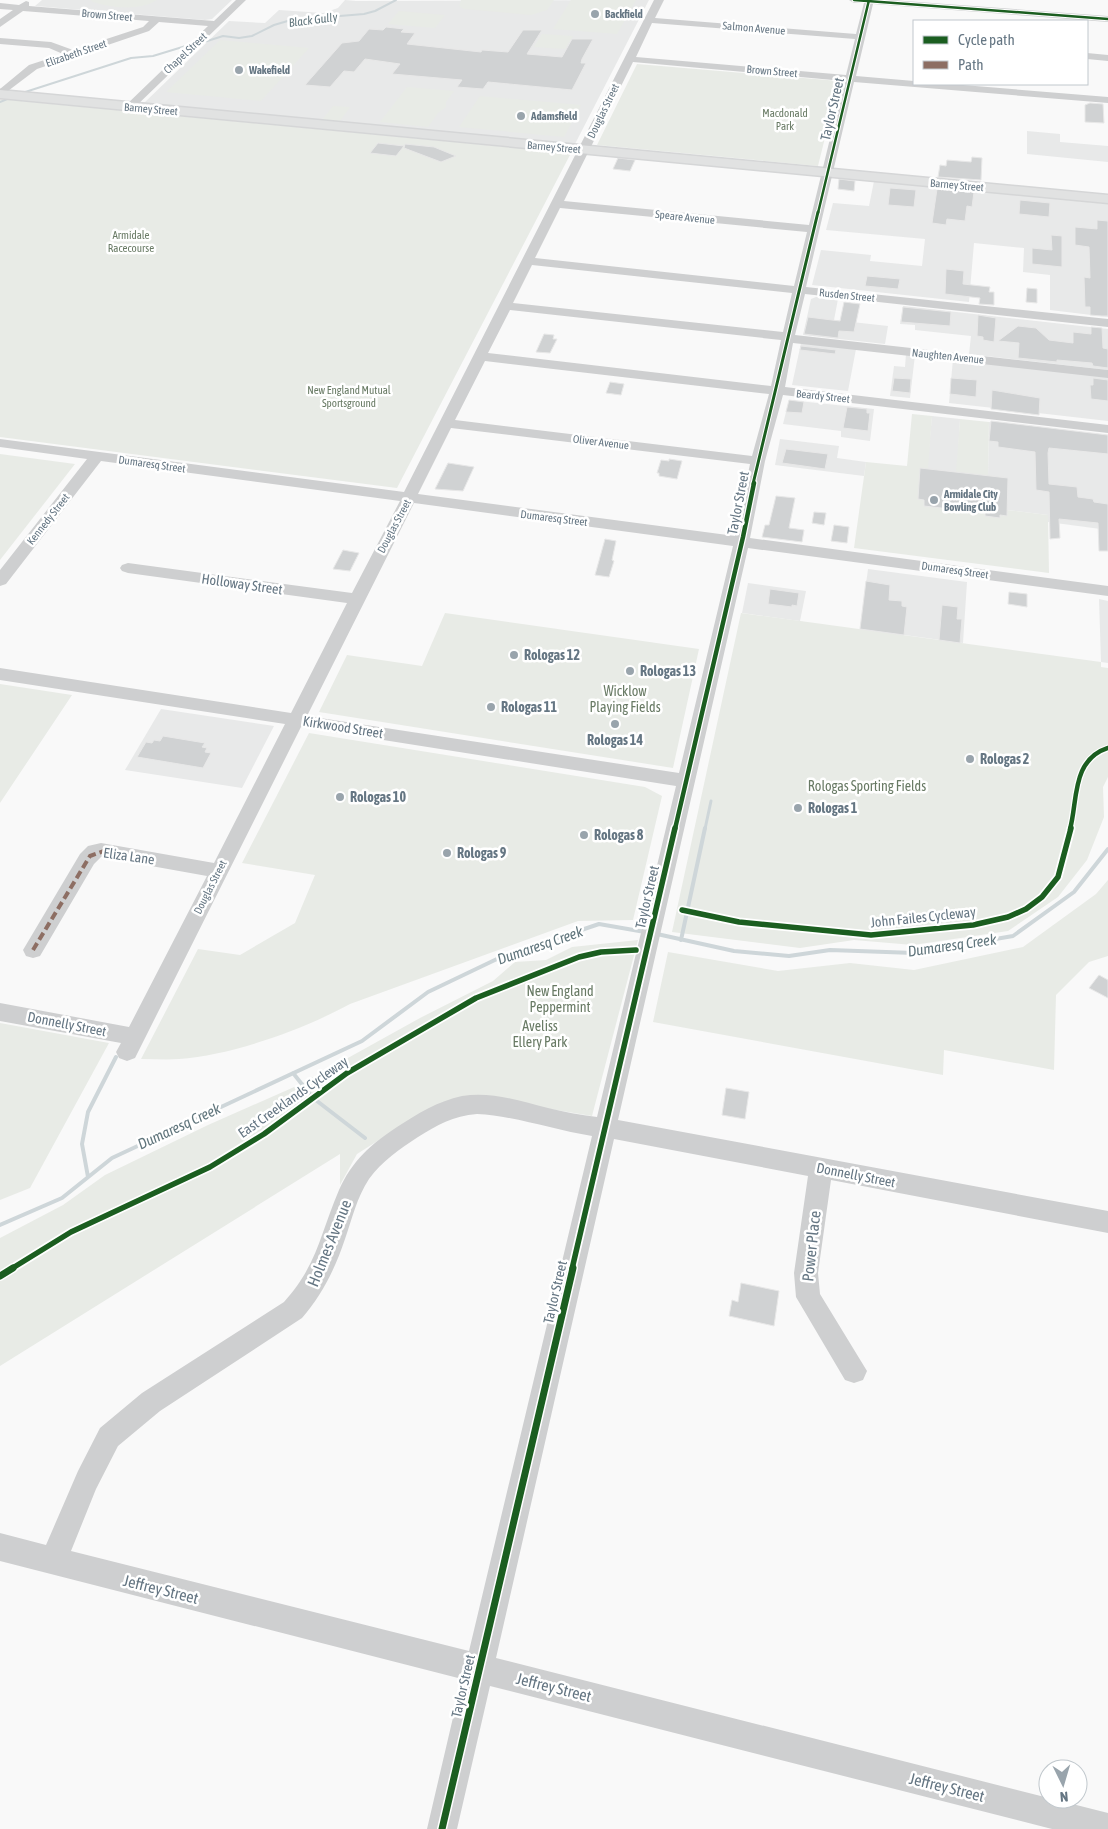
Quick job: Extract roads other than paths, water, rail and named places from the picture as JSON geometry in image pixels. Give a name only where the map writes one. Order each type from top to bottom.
[{"type":"main road","name":"Barney Street","points":[[8,95],[1108,198]]},
{"type":"street","points":[[0,24],[32,0]]},
{"type":"street","name":"Chapel Street","points":[[128,107],[240,0]]},
{"type":"street","name":"Douglas Street","points":[[131,1044],[297,720],[356,599],[409,498],[659,0]]},
{"type":"street","points":[[854,0],[1108,20]]},
{"type":"street","name":"Taylor Street","points":[[442,1829],[742,542],[758,461],[869,1]]},
{"type":"street","name":"Brown Street","points":[[0,6],[215,24]]},
{"type":"street","name":"Elizabeth Street","points":[[8,95],[33,67],[146,29],[156,19]]},
{"type":"street","name":"Salmon Avenue","points":[[649,20],[860,37]]},
{"type":"street","points":[[0,41],[54,46],[73,54]]},
{"type":"street","points":[[1088,56],[1108,58]]},
{"type":"street","name":"Brown Street","points":[[629,59],[913,84]]},
{"type":"street","name":"Brown Street","points":[[928,85],[1108,100]]},
{"type":"street","name":"Speare Avenue","points":[[556,204],[813,229]]},
{"type":"street","name":"Rusden Street","points":[[527,261],[1108,323]]},
{"type":"street","name":"Naughten Avenue","points":[[504,306],[1108,374]]},
{"type":"street","name":"Beardy Street","points":[[479,356],[1108,428]]},
{"type":"street","name":"Oliver Avenue","points":[[445,423],[758,461]]},
{"type":"street","name":"Dumaresq Street","points":[[0,443],[1108,591]]},
{"type":"street","name":"Kennedy Street","points":[[0,581],[96,457]]},
{"type":"street","name":"Holloway Street","points":[[128,568],[356,599]]},
{"type":"street","name":"Kirkwood Street","points":[[0,674],[686,781]]},
{"type":"street","name":"Eliza Lane","points":[[33,950],[87,859],[95,851],[101,850],[219,871]]},
{"type":"street","name":"Donnelly Street","points":[[0,1012],[131,1044]]},
{"type":"street","name":"Holmes Avenue","points":[[53,1561],[87,1480],[109,1437],[151,1402],[286,1315],[308,1295],[318,1277],[350,1192],[360,1172],[372,1157],[425,1121],[449,1109],[466,1106],[499,1106],[560,1121],[605,1128]]},
{"type":"street","name":"Donnelly Street","points":[[605,1128],[1108,1222]]},
{"type":"street","name":"Power Place","points":[[820,1169],[806,1273],[808,1298],[854,1370]]},
{"type":"street","name":"Jeffrey Street","points":[[0,1547],[1108,1828]]},
{"type":"waterway","name":"Black Gully","points":[[201,43],[223,36],[239,38],[252,36],[274,25],[291,20],[364,14],[375,11],[396,0]]},
{"type":"waterway","name":"Black Gully","points":[[19,94],[131,58],[153,56],[189,45]]},
{"type":"waterway","name":"Black Gully","points":[[0,102],[12,97]]},
{"type":"waterway","points":[[705,829],[711,801]]},
{"type":"waterway","points":[[681,939],[705,828]]},
{"type":"waterway","name":"Dumaresq Creek","points":[[681,939],[734,951],[789,956],[830,950],[914,953],[1013,936],[1074,892],[1108,849]]},
{"type":"waterway","name":"Dumaresq Creek","points":[[293,1073],[362,1041],[428,992],[499,958],[599,924],[645,932]]},
{"type":"waterway","name":"Dumaresq Creek","points":[[657,934],[681,939]]},
{"type":"waterway","points":[[88,1177],[82,1144],[88,1112],[116,1057]]},
{"type":"waterway","name":"Dumaresq Creek","points":[[0,1225],[62,1198],[112,1158],[293,1073]]},
{"type":"waterway","points":[[293,1073],[309,1093]]},
{"type":"waterway","points":[[317,1101],[365,1138]]},
{"type":"place","name":"Backfield","points":[[595,14]]},
{"type":"place","name":"Wakefield","points":[[239,70]]},
{"type":"place","name":"Adamsfield","points":[[521,116]]},
{"type":"place","name":"Armidale City Bowling Club","points":[[934,500]]},
{"type":"place","name":"Rologas 12","points":[[514,655]]},
{"type":"place","name":"Rologas 13","points":[[630,671]]},
{"type":"place","name":"Rologas 11","points":[[491,707]]},
{"type":"place","name":"Rologas 14","points":[[615,724]]},
{"type":"place","name":"Rologas 2","points":[[970,759]]},
{"type":"place","name":"Rologas 10","points":[[340,797]]},
{"type":"place","name":"Rologas 1","points":[[798,808]]},
{"type":"place","name":"Rologas 8","points":[[584,835]]},
{"type":"place","name":"Rologas 9","points":[[447,853]]},
{"type":"park label","name":"Macdonald Park","points":[[785,119]]},
{"type":"park label","name":"Armidale Racecourse","points":[[131,241]]},
{"type":"park label","name":"New England Mutual Sportsground","points":[[349,396]]},
{"type":"park label","name":"Wicklow Playing Fields","points":[[625,700]]},
{"type":"park label","name":"Rologas Sporting Fields","points":[[867,786]]},
{"type":"park label","name":"New England Peppermint","points":[[560,1000]]},
{"type":"park label","name":"Aveliss Ellery Park","points":[[540,1034]]}]
